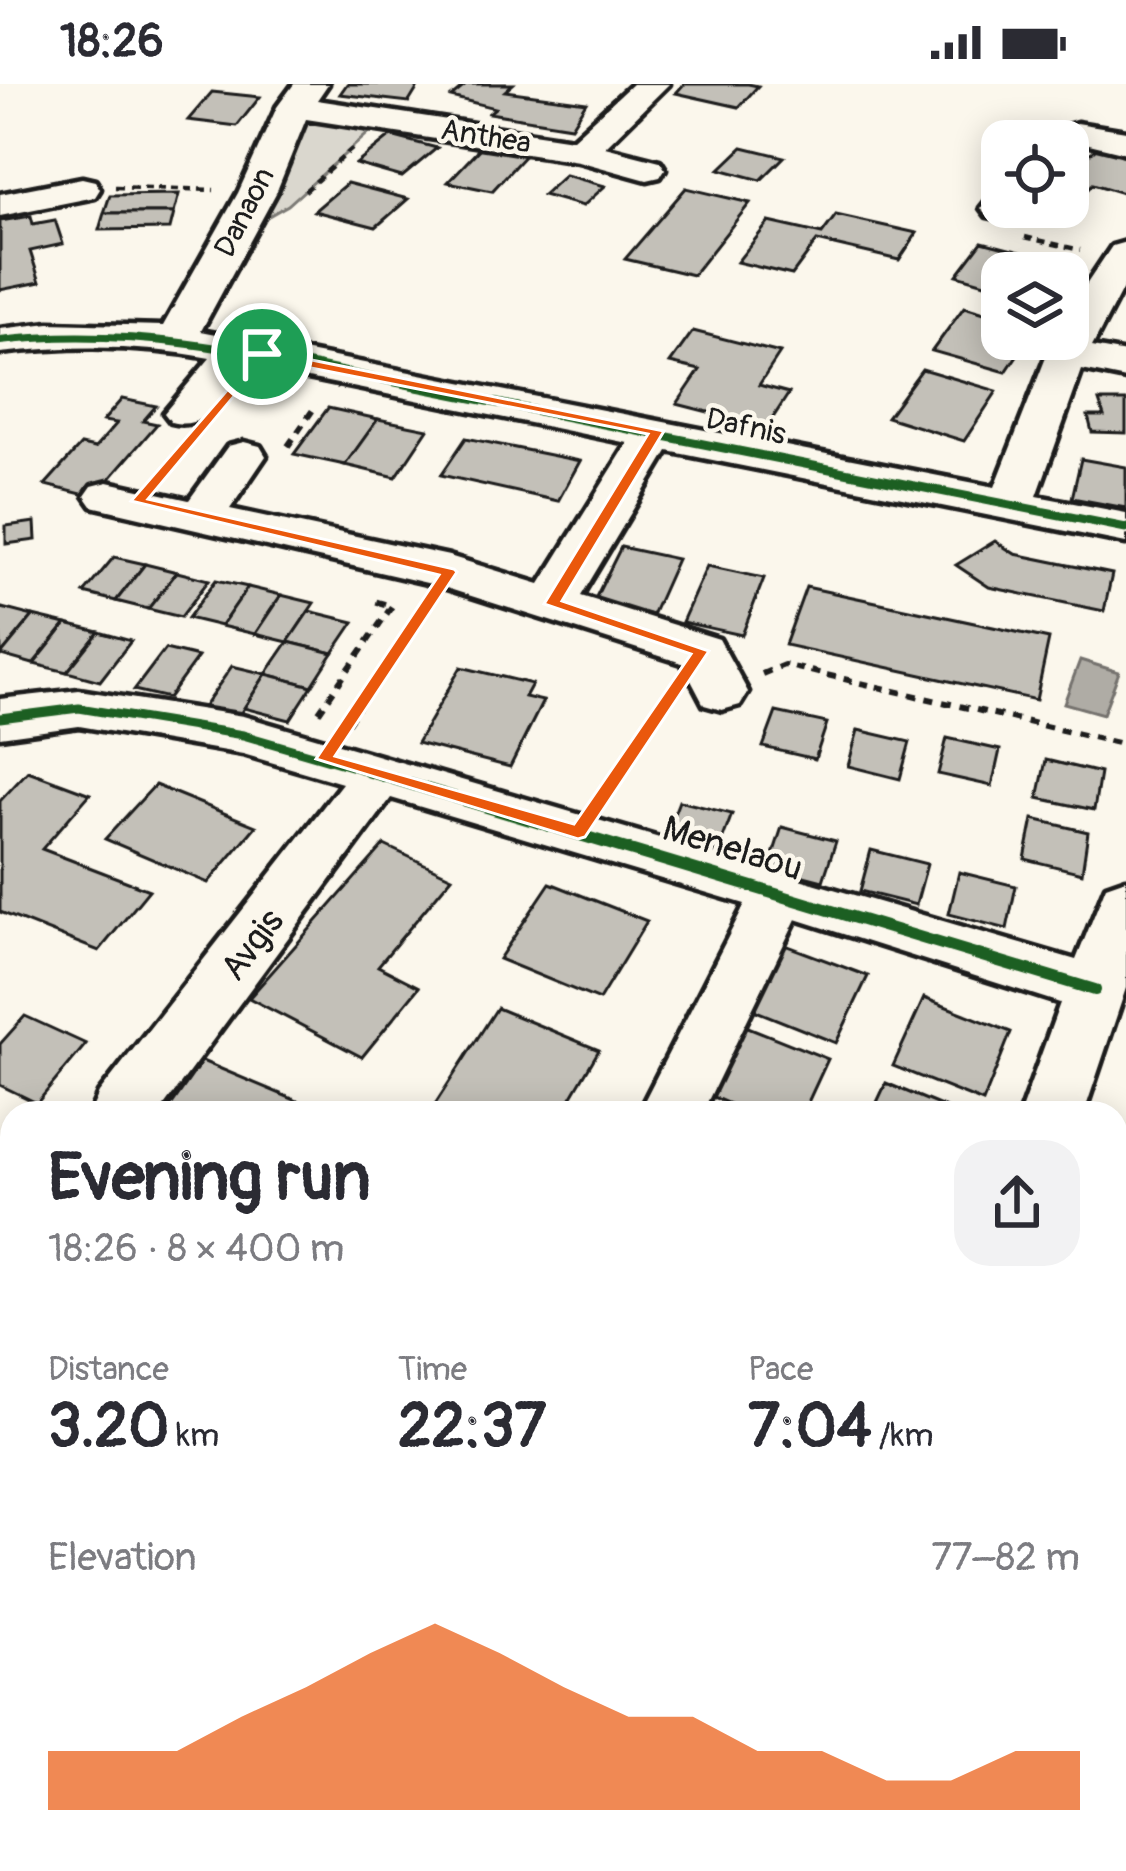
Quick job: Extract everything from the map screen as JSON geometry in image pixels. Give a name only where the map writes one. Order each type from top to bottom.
[{"type":"street","name":"Anthea","points":[[302,95],[580,151],[652,84]]},
{"type":"street","name":"Danaon","points":[[176,339],[257,193],[302,95]]},
{"type":"street","points":[[1089,132],[1126,142]]},
{"type":"street","points":[[580,151],[646,169]]},
{"type":"street","points":[[0,205],[82,189]]},
{"type":"street","points":[[1089,319],[1124,257]]},
{"type":"street","name":"Dafnis","points":[[0,341],[49,335],[176,339],[342,368],[1126,528]]},
{"type":"street","points":[[186,412],[240,350]]},
{"type":"street","points":[[1089,359],[1126,366]]},
{"type":"street","points":[[1011,505],[1067,360]]},
{"type":"street","points":[[552,604],[656,431]]},
{"type":"street","points":[[201,517],[244,456]]},
{"type":"street","points":[[108,496],[449,572],[552,604],[712,671]]},
{"type":"street","name":"Menelaou","points":[[0,718],[79,708],[340,749],[578,832],[1095,990]]},
{"type":"street","name":"Avgis","points":[[129,1101],[340,749]]},
{"type":"street","points":[[676,1101],[780,892]]},
{"type":"street","points":[[1056,1101],[1126,902]]},
{"type":"path","points":[[82,189],[257,193]]},
{"type":"path","points":[[1041,228],[1124,257]]},
{"type":"path","points":[[244,456],[284,452],[342,368]]},
{"type":"path","points":[[340,749],[449,572]]},
{"type":"path","points":[[340,749],[392,606],[372,600]]},
{"type":"path","points":[[578,832],[712,671],[784,665],[1126,745]]},
{"type":"shaded area","points":[[294,107],[383,120],[288,205],[233,236]]},
{"type":"shaded area","points":[[1080,660],[1119,672],[1103,714],[1064,703]]},
{"type":"building","points":[[347,84],[420,84],[409,102],[340,94]]},
{"type":"building","points":[[467,84],[513,84],[505,91],[586,102],[571,126],[489,113],[495,108],[451,97]]},
{"type":"building","points":[[684,84],[758,86],[739,107],[676,93]]},
{"type":"building","points":[[212,92],[260,97],[237,126],[188,120]]},
{"type":"building","points":[[391,136],[437,148],[402,177],[356,164]]},
{"type":"building","points":[[1107,137],[1126,143],[1122,155],[1126,156],[1126,194],[1093,184],[1089,188],[1091,153]]},
{"type":"building","points":[[485,143],[528,152],[492,191],[448,182]]},
{"type":"building","points":[[743,147],[784,157],[761,180],[720,169]]},
{"type":"building","points":[[565,175],[605,186],[583,206],[543,195]]},
{"type":"building","points":[[347,183],[408,199],[376,227],[314,211]]},
{"type":"building","points":[[686,188],[750,203],[693,275],[625,259]]},
{"type":"building","points":[[179,194],[174,213],[104,213],[110,195]]},
{"type":"building","points":[[104,213],[174,213],[170,229],[99,230]]},
{"type":"building","points":[[836,215],[917,233],[899,260],[817,241],[792,275],[737,262],[769,222],[822,234]]},
{"type":"building","points":[[31,216],[33,224],[55,220],[63,244],[30,251],[40,282],[0,290],[0,221]]},
{"type":"building","points":[[982,242],[1020,252],[981,252],[981,282],[957,275]]},
{"type":"building","points":[[964,307],[981,312],[981,360],[1014,360],[1006,372],[932,351]]},
{"type":"building","points":[[693,331],[780,353],[759,385],[789,393],[767,427],[677,404],[700,370],[670,363]]},
{"type":"building","points":[[922,369],[997,391],[964,441],[887,417]]},
{"type":"building","points":[[122,399],[156,406],[143,421],[157,424],[94,497],[45,485],[81,445],[95,448],[117,423],[103,421]]},
{"type":"building","points":[[1099,401],[1126,401],[1126,433],[1092,432],[1088,416],[1104,416]]},
{"type":"building","points":[[328,408],[378,419],[345,465],[294,454]]},
{"type":"building","points":[[378,419],[428,429],[396,477],[345,465]]},
{"type":"building","points":[[466,438],[580,461],[558,501],[441,475]]},
{"type":"building","points":[[1081,459],[1126,467],[1126,508],[1072,498]]},
{"type":"building","points":[[35,522],[36,540],[6,544],[6,526]]},
{"type":"building","points":[[995,541],[1015,554],[1112,574],[1104,611],[989,587],[956,565]]},
{"type":"building","points":[[621,547],[677,559],[652,615],[593,603]]},
{"type":"building","points":[[114,557],[145,564],[116,601],[84,593]]},
{"type":"building","points":[[145,564],[177,572],[148,609],[116,601]]},
{"type":"building","points":[[707,566],[764,578],[742,635],[682,622]]},
{"type":"building","points":[[177,572],[209,580],[181,617],[148,609]]},
{"type":"building","points":[[216,580],[248,587],[221,626],[188,618]]},
{"type":"building","points":[[248,587],[281,595],[255,634],[221,626]]},
{"type":"building","points":[[806,587],[1049,639],[1036,700],[785,645]]},
{"type":"building","points":[[281,595],[314,603],[288,642],[255,634]]},
{"type":"building","points":[[0,610],[33,616],[1,655]]},
{"type":"building","points":[[309,611],[354,622],[333,653],[288,642]]},
{"type":"building","points":[[33,616],[66,624],[33,664],[1,655]]},
{"type":"building","points":[[66,624],[99,632],[67,672],[34,664]]},
{"type":"building","points":[[99,632],[131,641],[100,681],[67,672]]},
{"type":"building","points":[[288,642],[333,653],[312,686],[266,674]]},
{"type":"building","points":[[165,649],[198,657],[168,698],[134,690]]},
{"type":"building","points":[[232,666],[266,674],[238,717],[203,708]]},
{"type":"building","points":[[461,667],[532,684],[525,697],[543,701],[510,767],[417,743]]},
{"type":"building","points":[[266,674],[312,686],[290,720],[244,708]]},
{"type":"building","points":[[776,712],[827,723],[815,759],[763,747]]},
{"type":"building","points":[[858,730],[910,742],[900,779],[848,766]]},
{"type":"building","points":[[947,738],[1000,750],[992,786],[938,774]]},
{"type":"building","points":[[1046,760],[1100,773],[1094,810],[1038,798]]},
{"type":"building","points":[[28,771],[90,794],[42,849],[149,890],[99,951],[0,912],[0,801]]},
{"type":"building","points":[[155,785],[256,826],[208,883],[105,839]]},
{"type":"building","points":[[679,801],[732,814],[717,854],[664,840]]},
{"type":"building","points":[[1033,819],[1088,832],[1082,873],[1025,859]]},
{"type":"building","points":[[782,827],[836,841],[823,881],[769,867]]},
{"type":"building","points":[[384,845],[452,877],[378,966],[419,987],[362,1057],[249,998]]},
{"type":"building","points":[[871,850],[927,864],[916,905],[860,891]]},
{"type":"building","points":[[959,872],[1016,886],[1007,929],[949,914]]},
{"type":"building","points":[[550,883],[647,921],[599,1000],[499,959]]},
{"type":"building","points":[[785,945],[868,976],[836,1043],[751,1009]]},
{"type":"building","points":[[924,998],[1011,1032],[983,1101],[893,1066]]},
{"type":"building","points":[[497,1008],[599,1050],[569,1101],[437,1101]]},
{"type":"building","points":[[25,1016],[86,1044],[39,1101],[33,1101],[0,1085],[0,1044]]},
{"type":"building","points":[[743,1025],[828,1059],[809,1101],[722,1101],[706,1094]]},
{"type":"building","points":[[202,1061],[297,1101],[174,1101]]},
{"type":"building","points":[[886,1083],[929,1101],[878,1101]]},
{"type":"cycle path","points":[[0,341],[49,335],[176,339],[1126,528]]},
{"type":"cycle path","points":[[0,718],[79,708],[243,735],[1095,990]]},
{"type":"route","points":[[262,354],[656,431],[552,604],[701,651],[578,832],[324,759],[449,572],[138,501],[262,354]]}]
